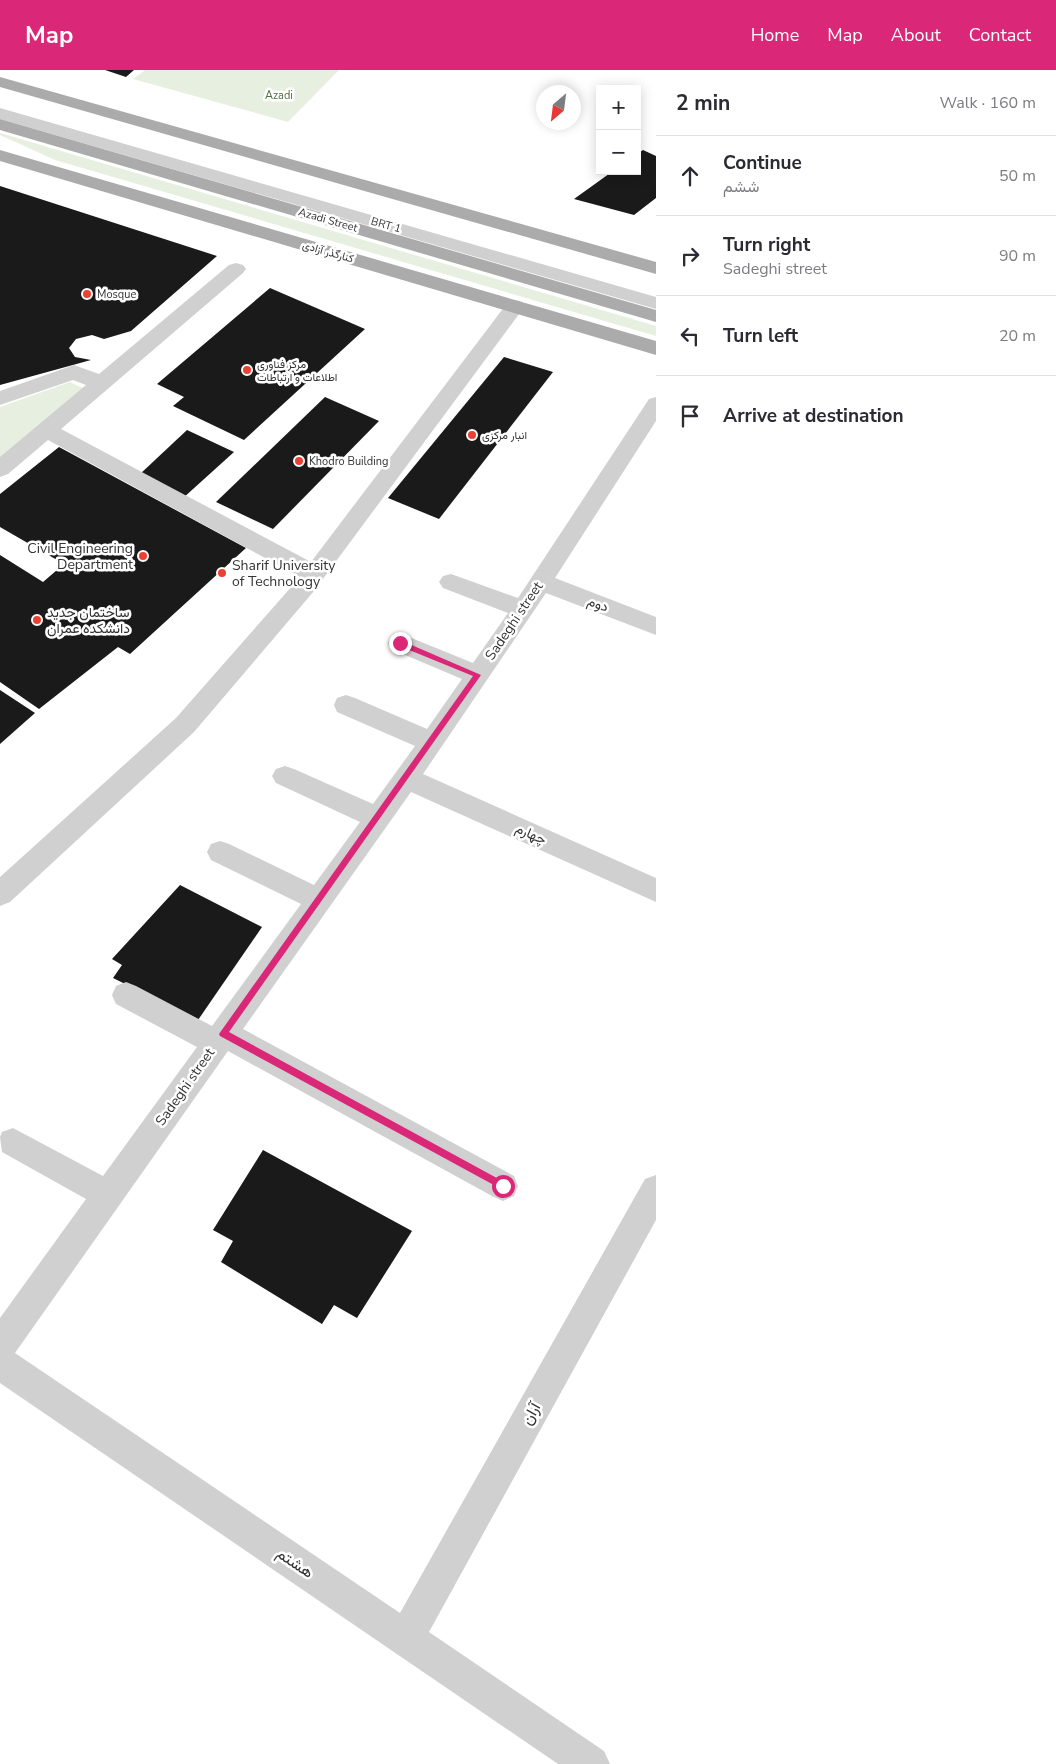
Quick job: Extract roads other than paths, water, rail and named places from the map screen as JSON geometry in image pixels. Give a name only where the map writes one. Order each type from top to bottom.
[{"type":"main road","points":[[0,82],[656,268]]},
{"type":"main road","name":"Azadi Street","points":[[0,124],[656,316]]},
{"type":"main road","points":[[0,136],[93,184]]},
{"type":"main road","name":"کنارگذر آزادی","points":[[0,155],[93,184],[656,348]]},
{"type":"street","name":"BRT 1","points":[[0,101],[656,288]]},
{"type":"street","name":"BRT 1","points":[[0,113],[656,303]]},
{"type":"street","points":[[0,469],[236,269]]},
{"type":"street","points":[[0,894],[185,725],[314,574],[486,342],[515,306]]},
{"type":"street","points":[[0,398],[74,372],[102,383]]},
{"type":"street","name":"Sadeghi street","points":[[0,1346],[432,742],[541,582],[656,404]]},
{"type":"street","points":[[46,430],[314,574]]},
{"type":"street","points":[[451,582],[522,609]]},
{"type":"street","name":"دوم","points":[[541,582],[656,626]]},
{"type":"street","points":[[400,643],[478,675]]},
{"type":"street","points":[[346,705],[432,742]]},
{"type":"street","points":[[285,776],[377,818]]},
{"type":"street","name":"چهارم","points":[[406,778],[656,890]]},
{"type":"street","points":[[220,852],[319,900]]},
{"type":"street","points":[[126,995],[220,1038],[503,1186]]},
{"type":"street","points":[[13,1142],[108,1195]]},
{"type":"street","name":"آران","points":[[406,1638],[656,1190]]},
{"type":"street","name":"هشتم","points":[[0,1362],[406,1638],[569,1757]]},
{"type":"place","name":"Mosque","points":[[87,294]]},
{"type":"place","name":"مرکز فناوری اطلاعات و ارتباطات","points":[[247,370]]},
{"type":"place","name":"انبار مرکزی","points":[[472,435]]},
{"type":"place","name":"Khodro Building","points":[[299,461]]},
{"type":"place","name":"Civil Engineering Department","points":[[143,556]]},
{"type":"place","name":"Sharif University of Technology","points":[[222,573]]},
{"type":"place","name":"ساختمان جدید دانشکده عمران","points":[[37,620]]},
{"type":"park label","name":"Azadi","points":[[279,95]]}]
